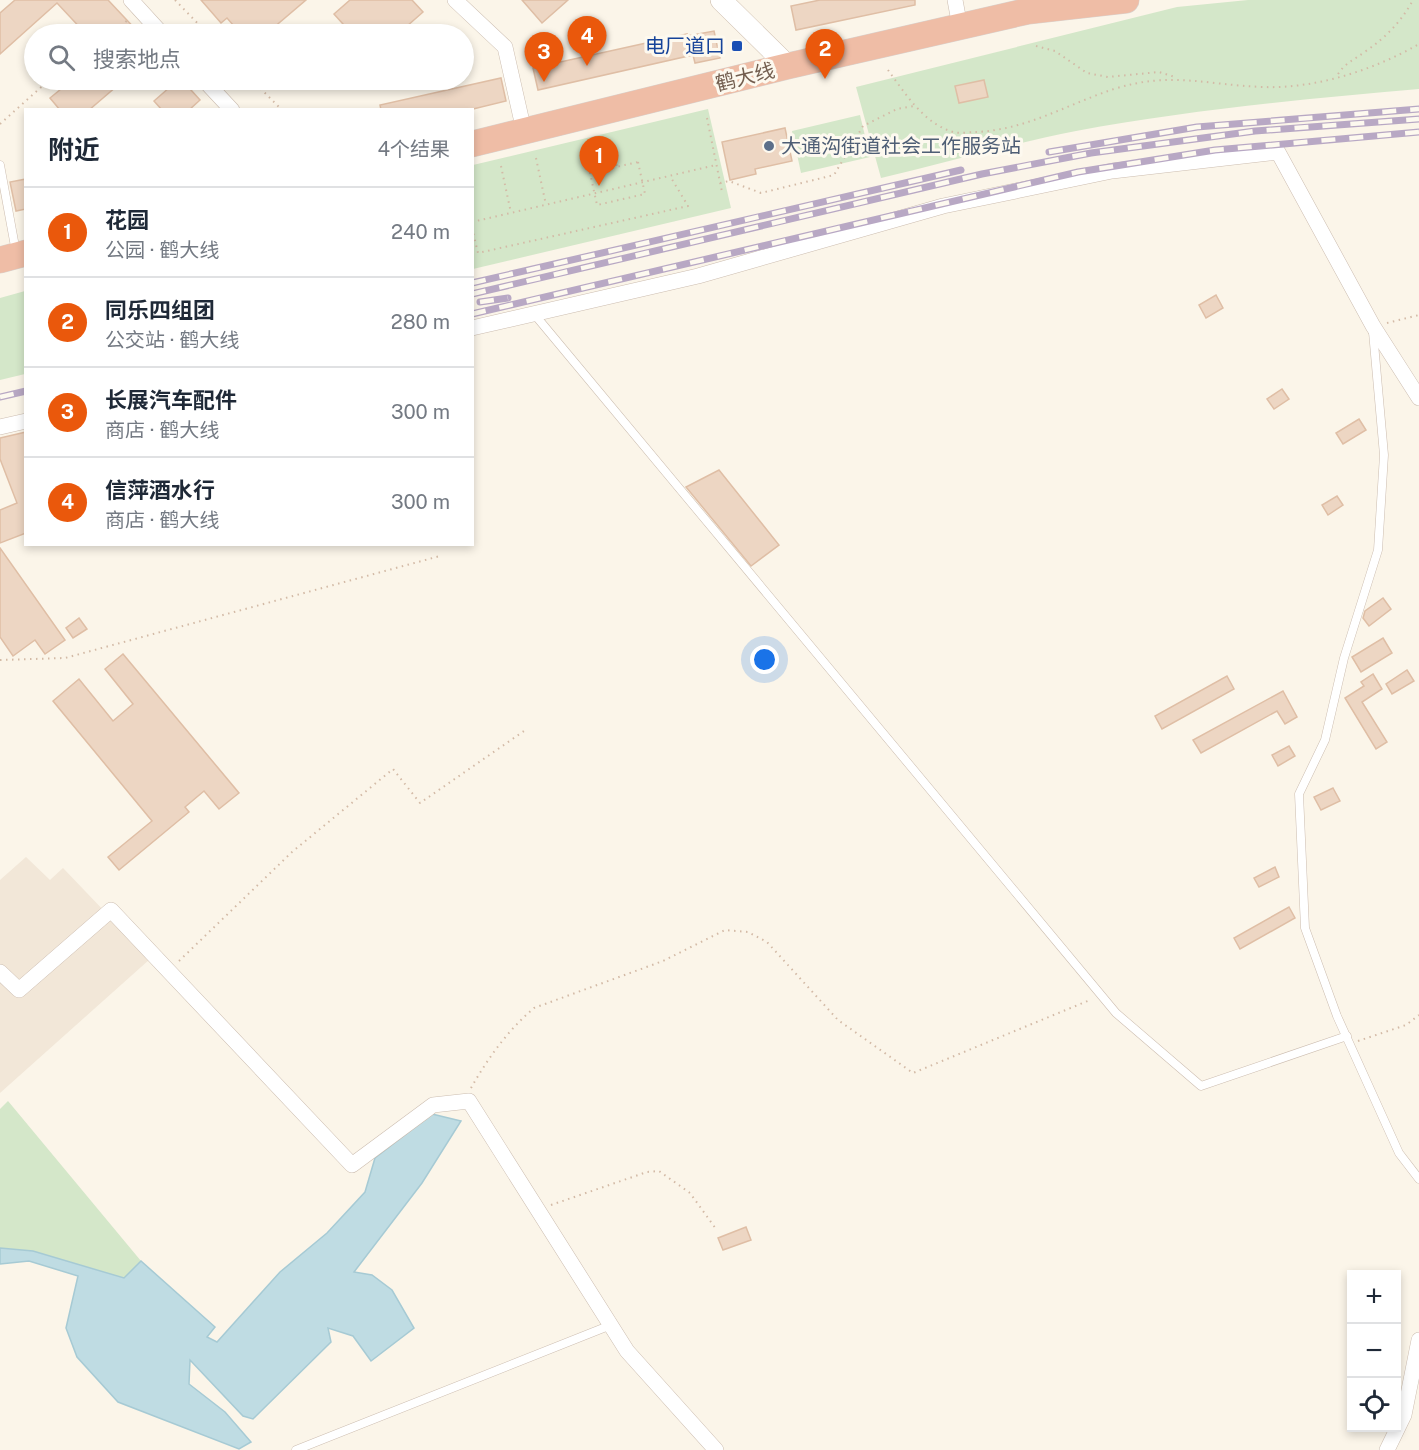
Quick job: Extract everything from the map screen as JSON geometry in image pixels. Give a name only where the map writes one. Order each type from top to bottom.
[{"type":"highway","name":"鹤大线","points":[[474,144],[788,66],[960,27],[1032,6],[1126,0]]},
{"type":"street","points":[[455,0],[505,47],[524,131]]},
{"type":"street","points":[[721,0],[788,66]]},
{"type":"street","points":[[955,0],[960,27]]},
{"type":"street","points":[[135,5],[153,24]]},
{"type":"street","points":[[213,90],[230,108]]},
{"type":"street","points":[[474,328],[698,276],[943,206],[1112,171],[1278,152],[1373,326],[1419,398]]},
{"type":"street","points":[[0,427],[24,421]]},
{"type":"street","points":[[0,972],[19,990],[111,910],[352,1165],[433,1105],[470,1101],[627,1351],[716,1450]]},
{"type":"street","points":[[1387,1450],[1404,1415],[1419,1340]]},
{"type":"lane","points":[[0,165],[14,256]]},
{"type":"lane","points":[[535,315],[1116,1013],[1201,1086],[1348,1040]]},
{"type":"lane","points":[[1373,326],[1384,456],[1378,550],[1344,658],[1325,740],[1299,794],[1305,928],[1348,1040],[1399,1153],[1419,1179]]},
{"type":"lane","points":[[296,1450],[611,1325]]},
{"type":"path","points":[[175,0],[198,24]]},
{"type":"path","points":[[1336,76],[1346,62],[1387,35],[1405,15],[1413,0]]},
{"type":"path","points":[[120,24],[135,5]]},
{"type":"path","points":[[888,70],[915,106],[933,122],[954,132],[982,131],[1016,126],[1144,81],[1178,78],[1264,87],[1300,85],[1374,66],[1419,44]]},
{"type":"path","points":[[1036,46],[1055,51],[1087,74],[1108,77],[1159,72],[1178,78]]},
{"type":"path","points":[[0,124],[38,90]]},
{"type":"path","points":[[262,90],[280,108]]},
{"type":"path","points":[[720,183],[729,181],[761,193],[834,175],[863,126],[897,109],[915,106]]},
{"type":"path","points":[[707,118],[722,192]]},
{"type":"path","points":[[611,141],[616,167]]},
{"type":"path","points":[[536,158],[546,205]]},
{"type":"path","points":[[638,162],[645,194],[597,205],[590,173],[616,167],[638,162]]},
{"type":"path","points":[[474,222],[716,165]]},
{"type":"path","points":[[501,166],[511,213]]},
{"type":"path","points":[[474,236],[478,253],[688,206],[670,176]]},
{"type":"path","points":[[1373,326],[1419,315]]},
{"type":"path","points":[[0,660],[65,658],[440,556]]},
{"type":"path","points":[[169,972],[292,852],[393,769],[420,803],[524,730]]},
{"type":"path","points":[[463,1101],[485,1064],[520,1020],[534,1008],[663,961],[725,930],[748,933],[766,942],[838,1020],[913,1073],[1101,995]]},
{"type":"path","points":[[1348,1040],[1406,1025],[1419,1015]]},
{"type":"path","points":[[537,1210],[647,1172],[659,1171],[690,1193],[716,1229]]},
{"type":"shaded area","points":[[26,857],[50,880],[63,868],[150,959],[0,1093],[0,880]]},
{"type":"green space","points":[[1248,0],[1419,0],[1419,89],[1247,106],[1118,124],[1027,142],[881,178],[856,87],[1177,7]]},
{"type":"green space","points":[[708,109],[731,208],[474,269],[474,165]]},
{"type":"green space","points":[[860,115],[870,157],[801,173],[792,131]]},
{"type":"green space","points":[[24,291],[24,374],[0,380],[0,298]]},
{"type":"green space","points":[[8,1101],[141,1261],[124,1278],[33,1251],[0,1248],[0,1109]]},
{"type":"water","points":[[432,1114],[461,1121],[422,1183],[354,1272],[372,1275],[392,1290],[414,1328],[371,1361],[353,1336],[328,1328],[331,1342],[253,1419],[243,1416],[190,1360],[189,1384],[225,1412],[251,1442],[239,1449],[118,1402],[77,1357],[66,1328],[78,1276],[29,1261],[0,1264],[0,1248],[33,1251],[124,1278],[141,1261],[215,1327],[207,1337],[217,1342],[280,1272],[327,1233],[365,1192],[375,1158]]},
{"type":"building","points":[[15,0],[108,0],[131,24],[77,24],[57,3],[34,24],[24,24],[24,33],[0,54],[0,13]]},
{"type":"building","points":[[201,0],[306,0],[278,24],[232,24],[227,18],[221,23]]},
{"type":"building","points":[[350,0],[412,0],[423,12],[409,24],[343,24],[334,14]]},
{"type":"building","points":[[522,0],[568,0],[542,23]]},
{"type":"building","points":[[820,0],[915,0],[915,5],[796,30],[791,6]]},
{"type":"building","points":[[714,31],[720,58],[695,63],[693,55],[538,90],[533,68],[687,34],[687,36]]},
{"type":"building","points":[[501,78],[506,101],[474,109],[381,108],[380,105],[447,90],[474,90],[474,84]]},
{"type":"building","points":[[984,80],[988,97],[959,103],[955,86]]},
{"type":"building","points":[[60,90],[112,90],[91,108],[58,108],[50,98]]},
{"type":"building","points":[[167,90],[191,90],[200,100],[191,108],[160,108],[154,101]]},
{"type":"building","points":[[785,128],[792,161],[755,169],[756,174],[730,180],[722,142]]},
{"type":"building","points":[[24,179],[24,209],[16,211],[10,182]]},
{"type":"building","points":[[1216,295],[1223,308],[1206,318],[1199,305]]},
{"type":"building","points":[[1282,389],[1289,399],[1274,409],[1267,399]]},
{"type":"building","points":[[1359,419],[1366,430],[1343,444],[1336,433]]},
{"type":"building","points":[[24,432],[24,534],[0,543],[0,510],[17,503],[0,459],[0,438]]},
{"type":"building","points":[[719,470],[779,545],[751,566],[686,487]]},
{"type":"building","points":[[1337,496],[1343,505],[1328,515],[1322,505]]},
{"type":"building","points":[[0,548],[65,640],[45,654],[35,640],[13,656],[0,637]]},
{"type":"building","points":[[1383,598],[1391,609],[1369,626],[1363,618],[1365,611]]},
{"type":"building","points":[[79,618],[87,629],[73,638],[66,628]]},
{"type":"building","points":[[1383,638],[1392,653],[1361,672],[1352,657]]},
{"type":"building","points":[[123,654],[239,793],[219,809],[204,791],[185,807],[189,812],[119,870],[108,857],[152,821],[53,701],[79,679],[113,721],[133,704],[105,669]]},
{"type":"building","points":[[1407,670],[1414,681],[1392,694],[1386,684]]},
{"type":"building","points":[[1373,674],[1382,689],[1362,702],[1387,742],[1376,749],[1345,698],[1364,686],[1361,682]]},
{"type":"building","points":[[1227,676],[1234,689],[1162,729],[1155,716]]},
{"type":"building","points":[[1283,691],[1297,717],[1285,724],[1277,711],[1201,753],[1193,740]]},
{"type":"building","points":[[1289,746],[1295,756],[1278,766],[1272,755]]},
{"type":"building","points":[[1333,788],[1340,801],[1321,810],[1314,797]]},
{"type":"building","points":[[1275,867],[1279,877],[1259,887],[1254,878]]},
{"type":"building","points":[[1289,907],[1295,918],[1240,949],[1234,938]]},
{"type":"building","points":[[746,1227],[751,1240],[723,1250],[718,1238]]},
{"type":"railway","points":[[1049,152],[1197,127],[1419,109]]},
{"type":"railway","points":[[474,294],[982,174],[1091,153],[1255,131],[1419,119]]},
{"type":"railway","points":[[474,314],[1078,172],[1215,150],[1419,132]]},
{"type":"railway","points":[[474,283],[961,170]]},
{"type":"railway","points":[[480,302],[508,298]]},
{"type":"railway","points":[[0,397],[24,391]]},
{"type":"place","name":"电厂道口","points":[[737,46]]},
{"type":"place","name":"信萍酒水行","points":[[587,66]]},
{"type":"place","name":"同乐四组团","points":[[825,79]]},
{"type":"place","name":"长展汽车配件","points":[[544,82]]},
{"type":"place","name":"大通沟街道社会工作服务站","points":[[769,146]]},
{"type":"place","name":"花园","points":[[599,186]]}]
